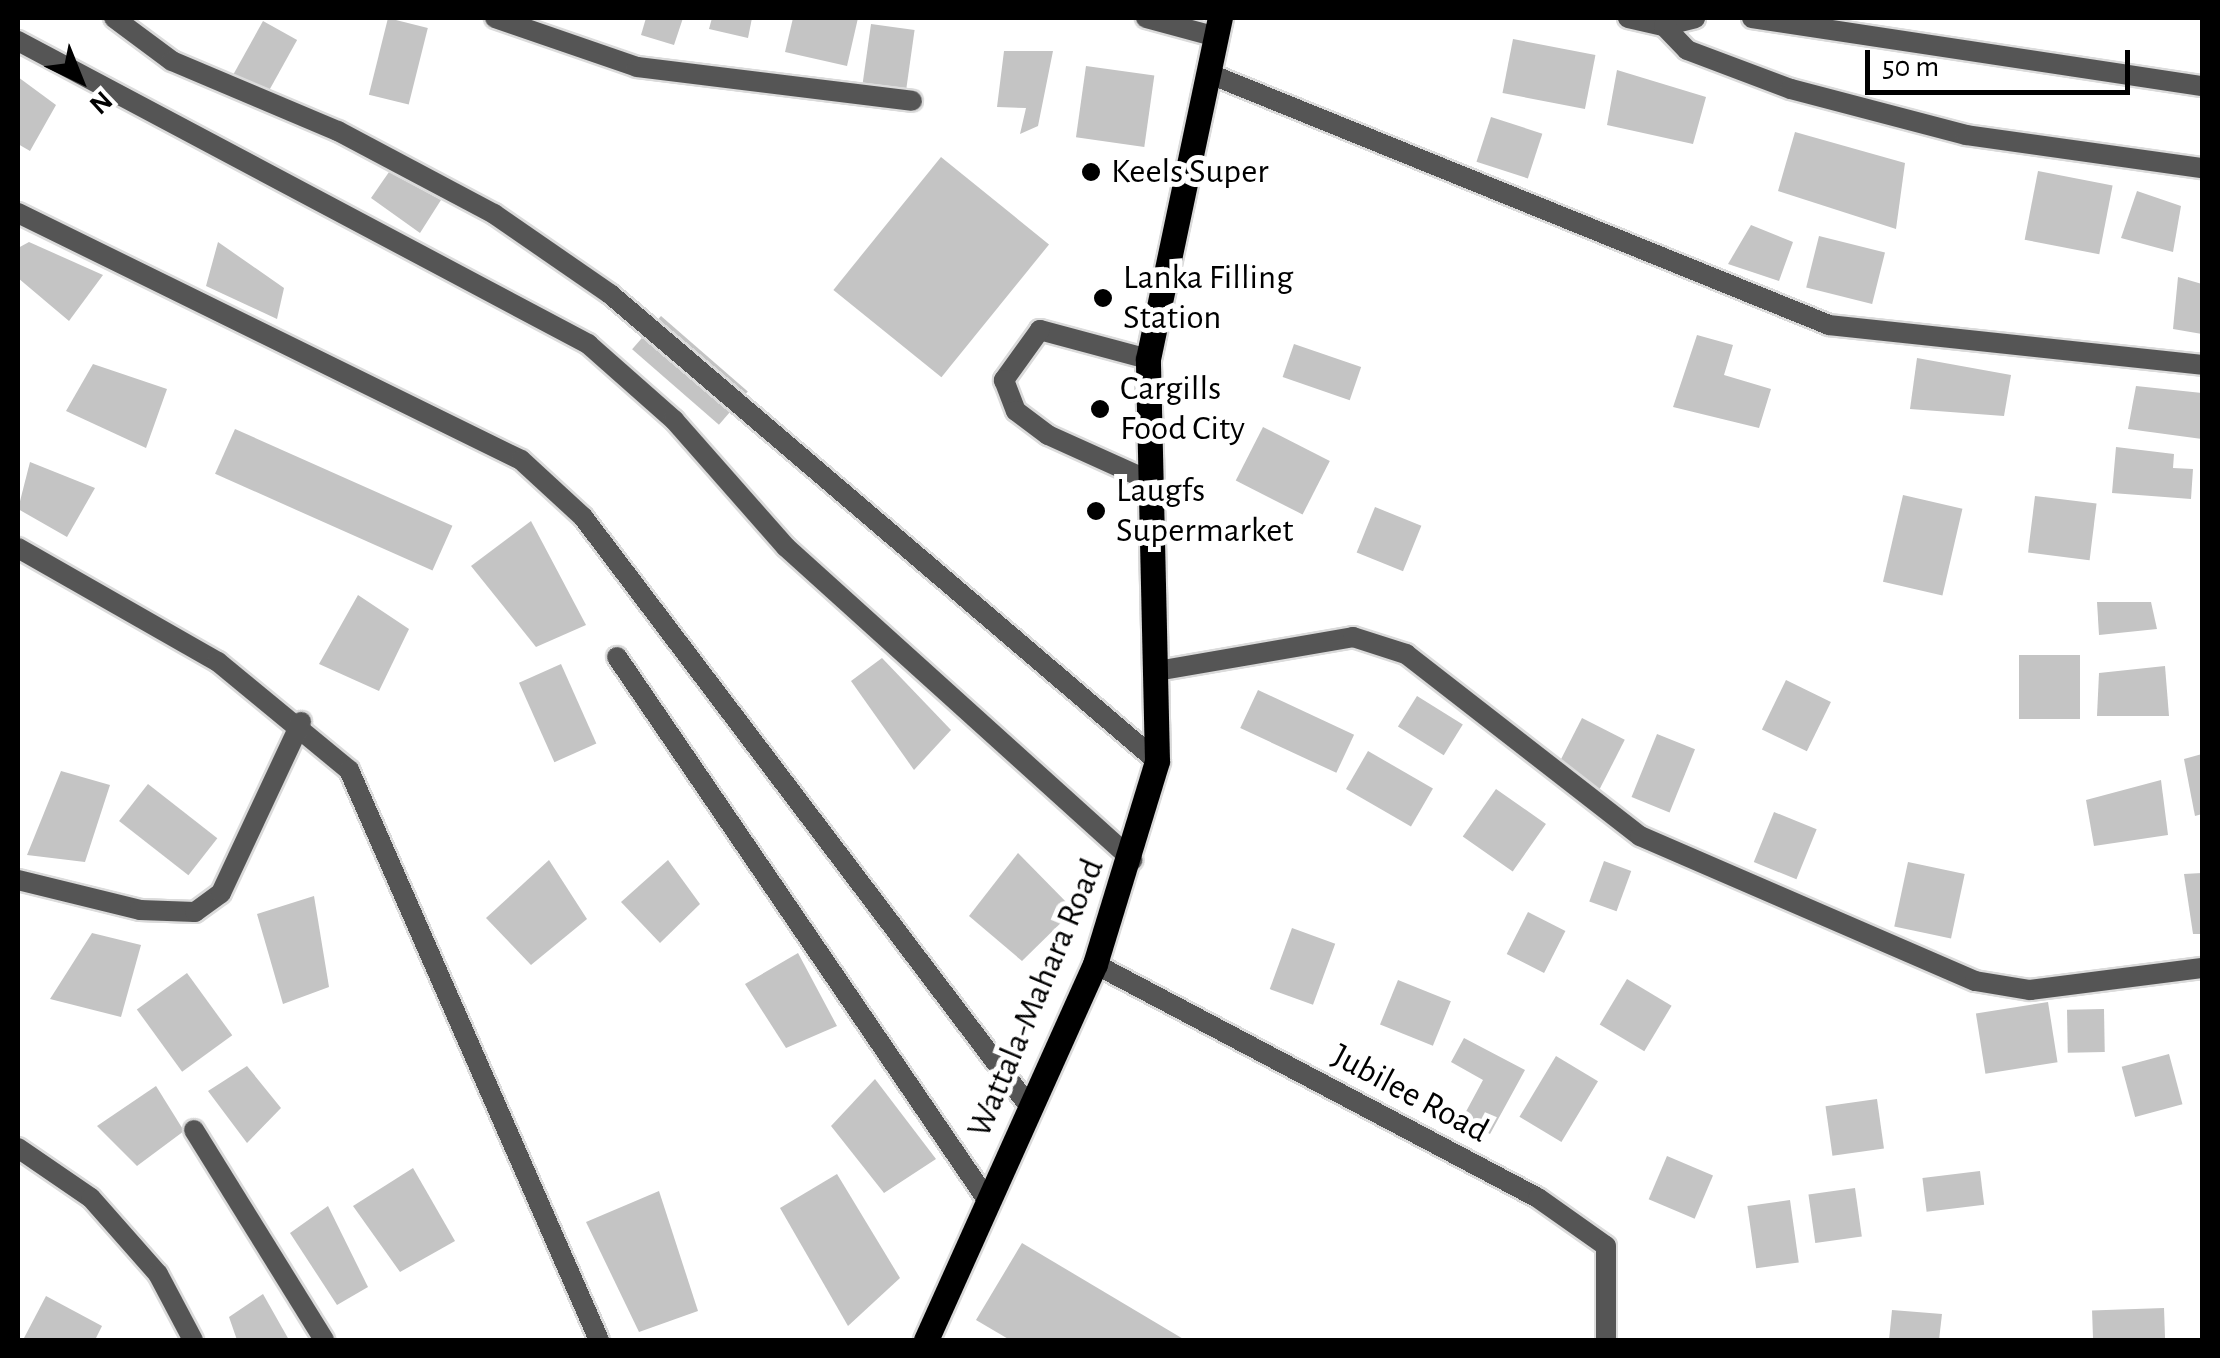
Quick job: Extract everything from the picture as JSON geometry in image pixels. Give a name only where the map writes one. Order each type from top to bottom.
[{"type":"main road","name":"Wattala-Mahara Road","points":[[926,1340],[1094,964],[1133,860],[1157,761],[1148,359],[1219,27]]},
{"type":"street","points":[[114,18],[172,61],[338,131],[494,214],[610,294],[1157,761]]},
{"type":"street","points":[[494,18],[638,66],[912,101]]},
{"type":"street","points":[[1146,18],[1219,27]]},
{"type":"street","points":[[1628,18],[1664,26],[1695,18]]},
{"type":"street","points":[[1752,18],[2202,86]]},
{"type":"street","points":[[1664,26],[1687,50],[1791,89],[1966,135],[2202,168]]},
{"type":"street","points":[[18,41],[588,344],[674,420],[786,547],[1133,860]]},
{"type":"street","points":[[1210,74],[1829,325],[2202,365]]},
{"type":"street","points":[[18,213],[521,460],[583,516],[1030,1106]]},
{"type":"street","points":[[1148,359],[1040,330],[1004,380],[1016,411],[1048,435],[1152,482]]},
{"type":"street","points":[[18,548],[218,662],[301,722],[350,770],[598,1340]]},
{"type":"street","points":[[1158,672],[1352,637],[1406,654],[1640,836],[1975,981],[2030,990],[2202,968]]},
{"type":"street","points":[[617,658],[988,1201]]},
{"type":"street","points":[[18,880],[140,910],[194,912],[220,893],[301,722]]},
{"type":"street","name":"Jubilee Road","points":[[1094,964],[1538,1198],[1606,1246],[1606,1340]]},
{"type":"street","points":[[194,1130],[324,1340]]},
{"type":"street","points":[[18,1148],[91,1198],[158,1274],[193,1340]]},
{"type":"building","points":[[388,18],[428,28],[409,105],[369,95]]},
{"type":"building","points":[[646,18],[683,18],[674,45],[641,35]]},
{"type":"building","points":[[712,18],[752,18],[748,38],[709,29]]},
{"type":"building","points":[[793,18],[858,18],[847,66],[785,52]]},
{"type":"building","points":[[263,21],[297,40],[267,95],[232,76]]},
{"type":"building","points":[[871,24],[915,30],[906,93],[862,86]]},
{"type":"building","points":[[1513,39],[1595,55],[1585,109],[1503,93]]},
{"type":"building","points":[[1004,51],[1053,51],[1038,126],[1020,134],[1026,108],[997,107]]},
{"type":"building","points":[[1086,66],[1154,76],[1144,147],[1076,137]]},
{"type":"building","points":[[1617,70],[1706,97],[1693,144],[1607,125]]},
{"type":"building","points":[[18,77],[56,105],[30,151],[18,144]]},
{"type":"building","points":[[1491,117],[1542,134],[1528,178],[1476,162]]},
{"type":"building","points":[[1795,132],[1905,163],[1896,229],[1778,191]]},
{"type":"building","points":[[941,157],[1049,244],[941,377],[833,290]]},
{"type":"building","points":[[2038,171],[2113,186],[2099,254],[2025,240]]},
{"type":"building","points":[[389,172],[441,200],[420,233],[371,198]]},
{"type":"building","points":[[2137,191],[2181,206],[2173,252],[2121,238]]},
{"type":"building","points":[[1751,225],[1793,242],[1779,281],[1728,264]]},
{"type":"building","points":[[1819,236],[1885,252],[1872,304],[1806,287]]},
{"type":"building","points":[[29,242],[103,275],[69,321],[18,278],[18,248]]},
{"type":"building","points":[[218,242],[284,288],[277,319],[206,286]]},
{"type":"building","points":[[2178,277],[2202,284],[2202,334],[2173,329]]},
{"type":"building","points":[[661,316],[748,391],[719,425],[632,349]]},
{"type":"building","points":[[1697,335],[1733,345],[1724,375],[1771,389],[1759,428],[1673,407]]},
{"type":"building","points":[[1294,344],[1361,367],[1350,400],[1283,377]]},
{"type":"building","points":[[1917,358],[2011,375],[2004,416],[1910,409]]},
{"type":"building","points":[[93,364],[167,389],[146,448],[66,411]]},
{"type":"building","points":[[2136,386],[2202,393],[2202,439],[2128,429]]},
{"type":"building","points":[[1263,427],[1330,461],[1303,515],[1236,480]]},
{"type":"building","points":[[235,429],[452,526],[432,571],[215,474]]},
{"type":"building","points":[[2116,447],[2174,454],[2173,468],[2193,469],[2191,499],[2112,493]]},
{"type":"building","points":[[30,462],[95,488],[67,537],[18,509]]},
{"type":"building","points":[[1903,495],[1962,509],[1942,595],[1883,582]]},
{"type":"building","points":[[2035,496],[2097,504],[2090,560],[2028,553]]},
{"type":"building","points":[[1375,507],[1421,526],[1403,571],[1357,552]]},
{"type":"building","points":[[531,521],[586,625],[536,647],[471,566]]},
{"type":"building","points":[[358,595],[409,629],[379,691],[319,664]]},
{"type":"building","points":[[2097,602],[2151,602],[2157,629],[2099,635]]},
{"type":"building","points":[[2019,655],[2080,655],[2080,719],[2019,719]]},
{"type":"building","points":[[882,658],[951,730],[914,770],[851,681]]},
{"type":"building","points":[[561,664],[596,743],[554,762],[519,683]]},
{"type":"building","points":[[2165,666],[2169,716],[2097,716],[2099,673]]},
{"type":"building","points":[[1786,680],[1831,702],[1807,751],[1762,729]]},
{"type":"building","points":[[1258,690],[1354,735],[1336,773],[1240,728]]},
{"type":"building","points":[[1417,696],[1463,725],[1444,755],[1398,727]]},
{"type":"building","points":[[1582,718],[1625,740],[1595,799],[1552,777]]},
{"type":"building","points":[[1657,734],[1695,749],[1670,812],[1632,797]]},
{"type":"building","points":[[1368,751],[1433,788],[1411,827],[1346,789]]},
{"type":"building","points":[[2202,754],[2202,814],[2195,816],[2184,759]]},
{"type":"building","points":[[61,771],[110,785],[85,862],[27,855]]},
{"type":"building","points":[[2161,780],[2168,835],[2094,846],[2086,800]]},
{"type":"building","points":[[148,784],[217,838],[188,875],[119,821]]},
{"type":"building","points":[[1496,789],[1546,824],[1513,871],[1463,837]]},
{"type":"building","points":[[1774,812],[1817,829],[1796,879],[1754,862]]},
{"type":"building","points":[[1018,853],[1074,910],[1022,961],[969,916]]},
{"type":"building","points":[[549,860],[587,919],[531,965],[486,918]]},
{"type":"building","points":[[668,860],[700,904],[660,943],[621,902]]},
{"type":"building","points":[[1604,861],[1631,871],[1617,911],[1589,901]]},
{"type":"building","points":[[1908,862],[1965,874],[1951,939],[1894,927]]},
{"type":"building","points":[[2202,873],[2202,934],[2193,934],[2184,874]]},
{"type":"building","points":[[314,896],[329,987],[283,1004],[257,914]]},
{"type":"building","points":[[1528,912],[1565,931],[1544,973],[1507,954]]},
{"type":"building","points":[[1292,928],[1335,944],[1313,1005],[1270,989]]},
{"type":"building","points":[[92,933],[141,945],[121,1017],[50,999]]},
{"type":"building","points":[[798,953],[837,1026],[786,1048],[745,984]]},
{"type":"building","points":[[187,973],[232,1035],[182,1072],[137,1009]]},
{"type":"building","points":[[1627,979],[1672,1006],[1644,1051],[1600,1024]]},
{"type":"building","points":[[1398,980],[1451,1001],[1433,1046],[1380,1025]]},
{"type":"building","points":[[2048,1002],[2058,1062],[1985,1074],[1976,1013]]},
{"type":"building","points":[[2104,1009],[2105,1052],[2068,1053],[2067,1010]]},
{"type":"building","points":[[1464,1038],[1525,1070],[1490,1134],[1462,1119],[1483,1080],[1451,1062]]},
{"type":"building","points":[[2169,1054],[2182,1104],[2135,1117],[2122,1067]]},
{"type":"building","points":[[1556,1056],[1598,1081],[1561,1142],[1519,1117]]},
{"type":"building","points":[[247,1066],[281,1108],[247,1143],[208,1091]]},
{"type":"building","points":[[875,1079],[936,1159],[884,1193],[831,1126]]},
{"type":"building","points":[[156,1086],[184,1131],[137,1166],[97,1126]]},
{"type":"building","points":[[1877,1099],[1884,1149],[1832,1156],[1826,1106]]},
{"type":"building","points":[[1667,1156],[1713,1176],[1695,1219],[1649,1199]]},
{"type":"building","points":[[413,1168],[455,1241],[400,1272],[353,1206]]},
{"type":"building","points":[[1980,1171],[1984,1205],[1927,1212],[1922,1178]]},
{"type":"building","points":[[837,1174],[900,1278],[848,1326],[780,1208]]},
{"type":"building","points":[[1855,1188],[1862,1237],[1815,1243],[1808,1195]]},
{"type":"building","points":[[659,1191],[698,1311],[639,1332],[586,1222]]},
{"type":"building","points":[[1790,1200],[1799,1262],[1756,1268],[1747,1206]]},
{"type":"building","points":[[328,1206],[368,1287],[337,1305],[290,1233]]},
{"type":"building","points":[[1022,1243],[1185,1340],[1010,1340],[976,1320]]},
{"type":"building","points":[[263,1294],[289,1340],[237,1340],[229,1317]]},
{"type":"building","points":[[46,1296],[102,1326],[95,1340],[24,1338]]},
{"type":"building","points":[[2164,1308],[2165,1340],[2093,1340],[2092,1311]]},
{"type":"building","points":[[1892,1310],[1942,1314],[1939,1340],[1889,1340]]},
{"type":"place","name":"Keels Super","points":[[1091,172]]},
{"type":"place","name":"Lanka Filling Station","points":[[1103,298]]},
{"type":"place","name":"Cargills Food City","points":[[1100,409]]},
{"type":"place","name":"Laugfs Supermarket","points":[[1096,511]]}]
